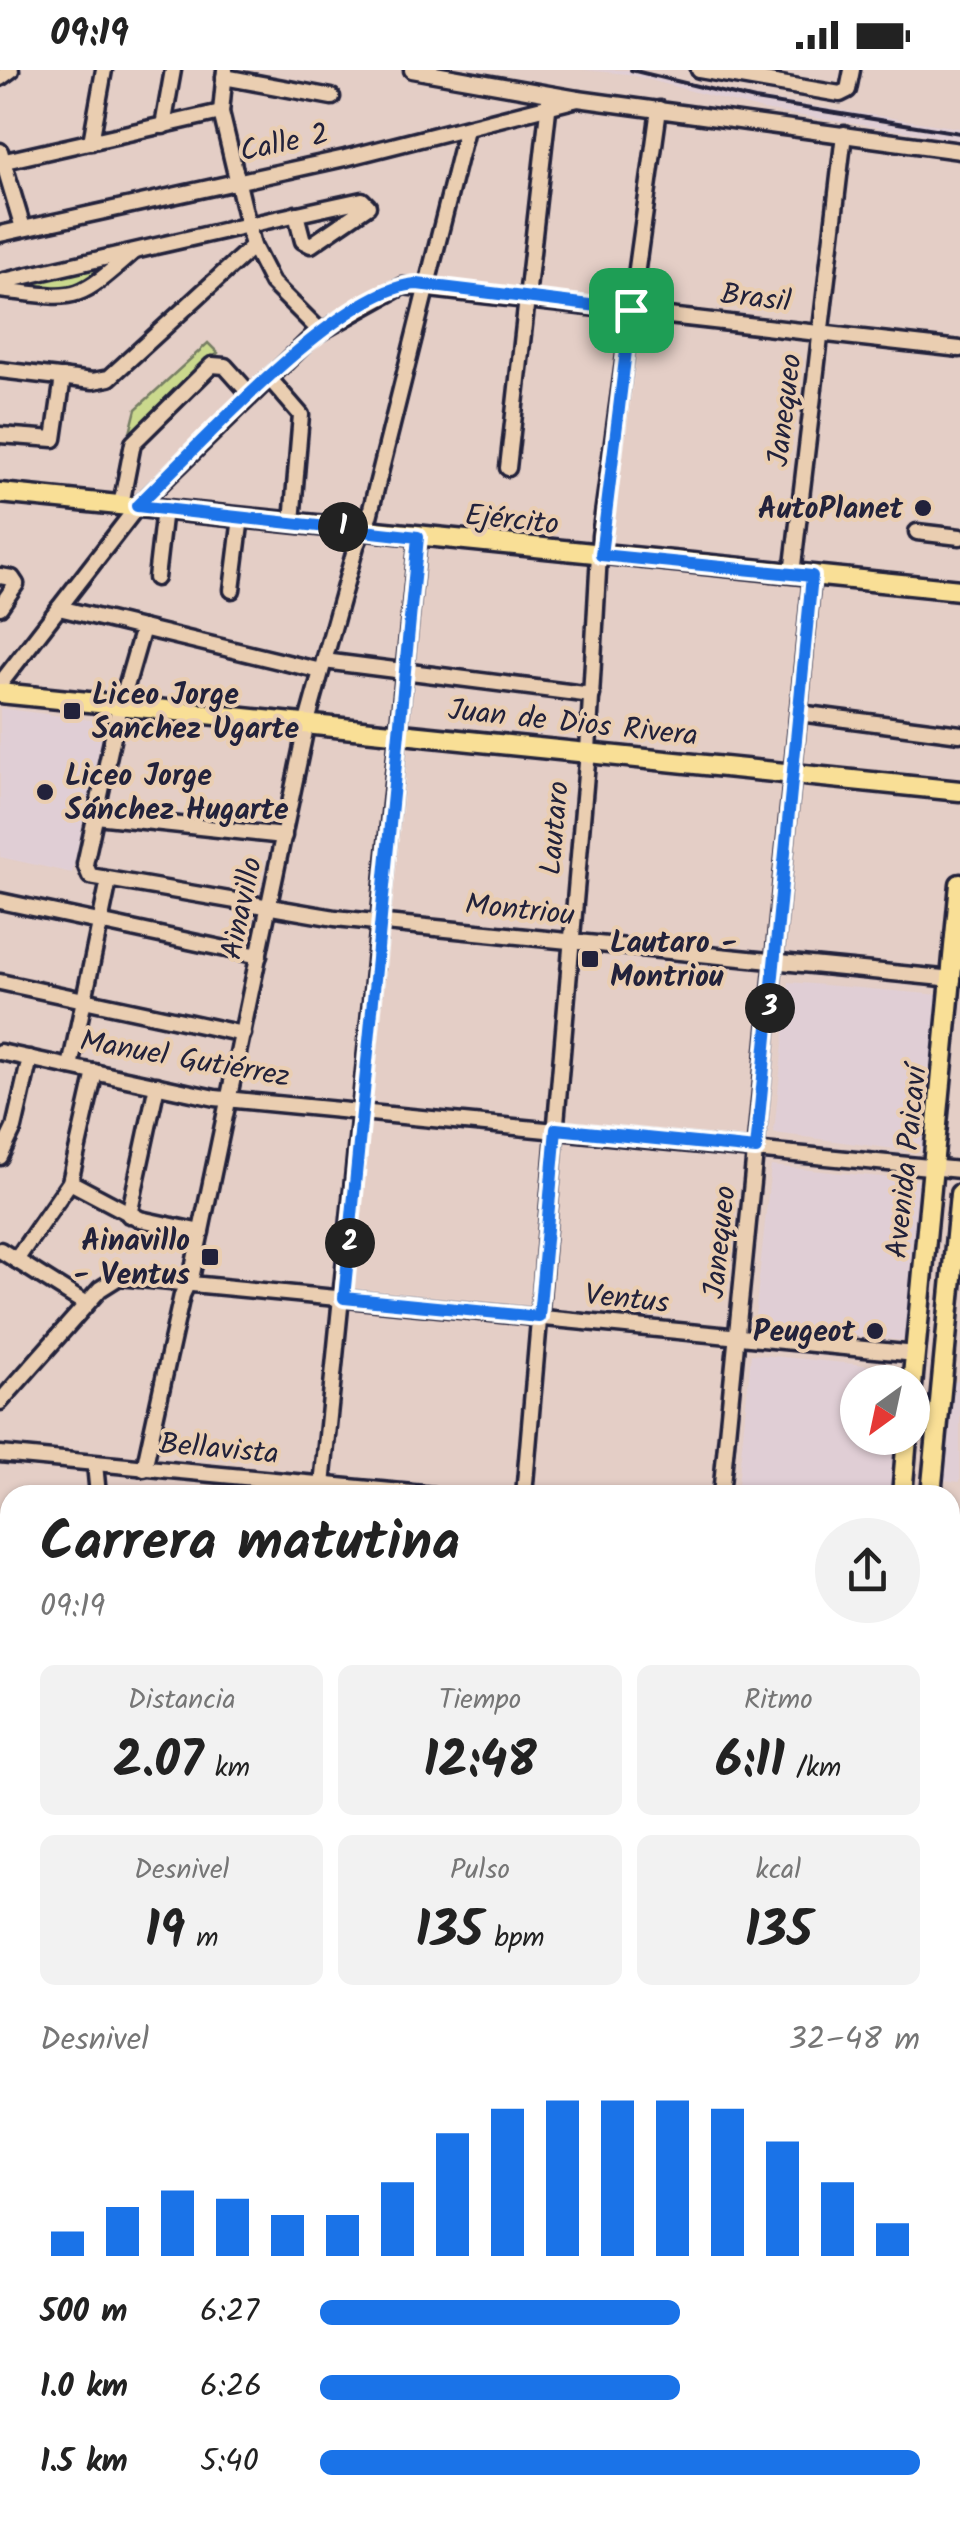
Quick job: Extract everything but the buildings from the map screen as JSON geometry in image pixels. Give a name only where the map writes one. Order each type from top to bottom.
[{"type":"main road","name":"Ejército","points":[[0,493],[960,590]]},
{"type":"main road","name":"Juan de Dios Rivera","points":[[0,693],[398,730],[960,791]]},
{"type":"main road","name":"Avenida Paicaví","points":[[915,1365],[960,884]]},
{"type":"main road","name":"Avenida Paicaví","points":[[933,1485],[951,1358],[960,1194]]},
{"type":"main road","points":[[903,1485],[906,1455]]},
{"type":"street","points":[[0,78],[11,70]]},
{"type":"street","points":[[91,142],[104,70]]},
{"type":"street","points":[[163,126],[173,70]]},
{"type":"street","points":[[412,70],[549,102],[508,468]]},
{"type":"street","points":[[700,70],[839,94],[848,90],[852,70]]},
{"type":"street","points":[[320,331],[272,283],[252,246],[240,179],[221,112],[224,74],[332,97]]},
{"type":"street","name":"Calle 2","points":[[0,234],[466,129],[549,102],[578,99],[659,109]]},
{"type":"street","points":[[659,109],[960,150]]},
{"type":"street","name":"Lautaro","points":[[525,1485],[588,751],[601,555],[659,109]]},
{"type":"street","points":[[23,228],[3,156],[91,142],[221,112]]},
{"type":"street","name":"Ainavillo","points":[[144,1468],[202,1232],[307,722],[363,531],[466,129]]},
{"type":"street","name":"Janequeo","points":[[792,574],[844,134]]},
{"type":"street","points":[[0,282],[250,224],[296,214],[362,200],[368,206],[311,245],[303,242],[296,214]]},
{"type":"street","points":[[0,370],[93,381],[113,375],[252,246]]},
{"type":"street","points":[[0,290],[77,296],[135,251]]},
{"type":"street","points":[[0,684],[59,608],[129,506],[320,331],[403,286],[427,286]]},
{"type":"street","name":"Brasil","points":[[427,286],[960,349]]},
{"type":"street","points":[[129,506],[133,442],[209,368],[222,364],[251,395]]},
{"type":"street","points":[[0,435],[54,439],[63,377]]},
{"type":"street","points":[[269,378],[302,419],[292,522]]},
{"type":"street","points":[[156,578],[164,509]]},
{"type":"street","points":[[232,590],[241,517]]},
{"type":"street","points":[[917,532],[960,537]]},
{"type":"street","points":[[323,1485],[418,537]]},
{"type":"street","points":[[0,576],[12,578],[16,584],[0,606]]},
{"type":"street","name":"Janequeo","points":[[722,1485],[812,576]]},
{"type":"street","points":[[59,608],[322,666],[405,671],[592,695]]},
{"type":"street","points":[[143,628],[96,816],[284,836]]},
{"type":"street","points":[[799,713],[960,734]]},
{"type":"street","name":"Montriou","points":[[96,816],[86,872],[105,880],[269,910],[953,979]]},
{"type":"street","points":[[70,1067],[105,880]]},
{"type":"street","points":[[0,901],[259,956]]},
{"type":"street","points":[[0,982],[243,1034]]},
{"type":"street","name":"Manuel Gutiérrez","points":[[0,1052],[230,1100],[960,1170]]},
{"type":"street","points":[[0,1157],[14,1128],[30,1058]]},
{"type":"street","points":[[16,1260],[70,1182],[95,1072]]},
{"type":"street","points":[[129,1215],[156,1086]]},
{"type":"street","points":[[70,1182],[129,1215],[202,1232]]},
{"type":"street","points":[[0,1250],[86,1304]]},
{"type":"street","name":"Ventus","points":[[3,1392],[108,1282],[119,1277],[916,1354]]},
{"type":"street","name":"Bellavista","points":[[0,1454],[282,1485]]},
{"type":"street","points":[[95,1464],[97,1485]]},
{"type":"shaded area","points":[[583,70],[636,70],[744,96],[960,128],[960,140],[763,110],[627,74]]},
{"type":"shaded area","name":"Liceo Jorge Sánchez Hugarte","points":[[0,708],[99,721],[104,727],[72,873],[0,857]]},
{"type":"shaded area","points":[[789,982],[941,995],[928,1147],[918,1152],[774,1133]]},
{"type":"shaded area","points":[[771,1166],[921,1181],[906,1341],[754,1326]]},
{"type":"shaded area","points":[[751,1354],[865,1365],[840,1365],[840,1455],[901,1455],[899,1485],[738,1485]]},
{"type":"shaded area","points":[[960,1380],[960,1482],[943,1480],[952,1383]]},
{"type":"green space","points":[[122,256],[73,294],[2,288]]},
{"type":"green space","points":[[208,343],[218,353],[129,437],[136,409]]},
{"type":"railway","points":[[631,70],[755,100],[960,133]]},
{"type":"place","name":"AutoPlanet","points":[[923,508]]},
{"type":"place","name":"Liceo Jorge Sanchez Ugarte","points":[[72,711]]},
{"type":"place","name":"Liceo Jorge Sánchez Hugarte","points":[[45,792]]},
{"type":"place","name":"Lautaro - Montriou","points":[[590,959]]},
{"type":"place","name":"Ainavillo - Ventus","points":[[210,1257]]},
{"type":"place","name":"Peugeot","points":[[875,1331]]},
{"type":"route","points":[[417,284],[631,310],[600,536],[601,555],[812,576],[756,1149],[556,1129],[539,1317],[344,1298],[418,537],[137,506],[306,342],[403,286],[417,284]]}]
